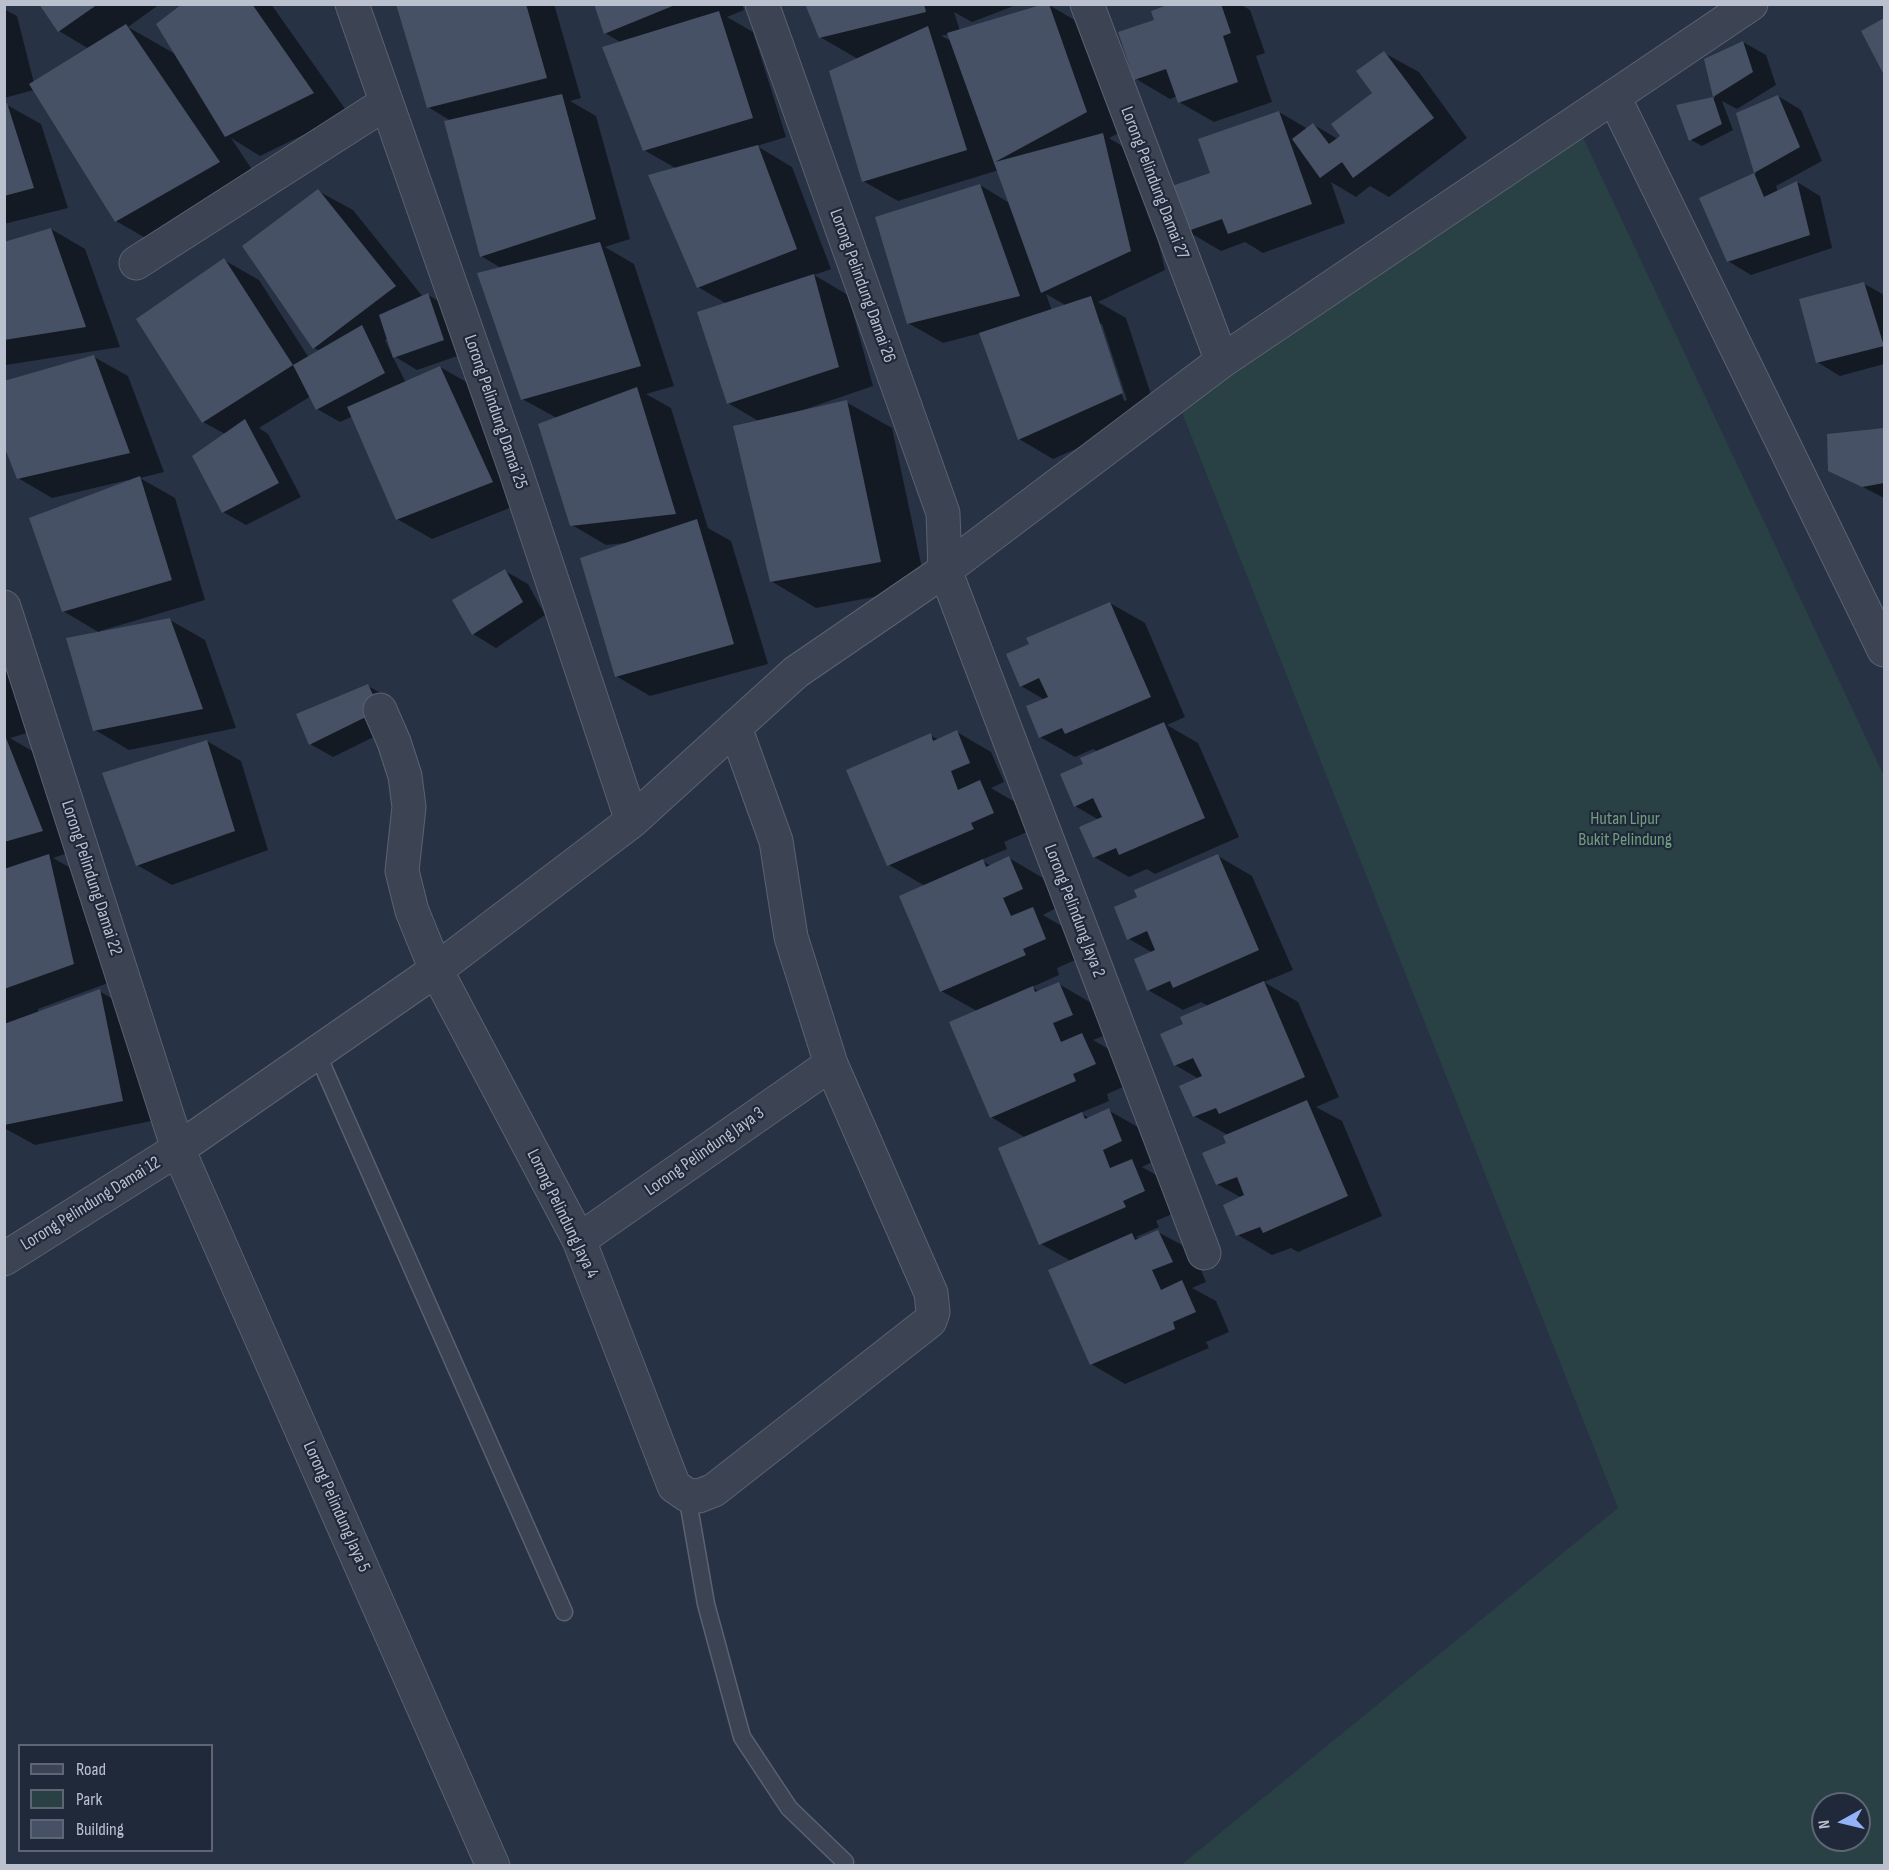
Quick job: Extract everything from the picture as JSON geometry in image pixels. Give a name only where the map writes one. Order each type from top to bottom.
[{"type":"street","name":"Lorong Pelindung Damai 25","points":[[352,4],[515,469],[632,821]]},
{"type":"street","name":"Lorong Pelindung Damai 26","points":[[762,4],[943,513],[945,570]]},
{"type":"street","name":"Lorong Pelindung Damai 27","points":[[1087,4],[1221,361]]},
{"type":"street","name":"Lorong Pelindung Damai 12","points":[[4,1259],[178,1149],[436,970],[632,821],[796,672],[945,570],[1221,361],[1751,4]]},
{"type":"street","points":[[1614,97],[1884,650]]},
{"type":"street","points":[[136,263],[386,103]]},
{"type":"street","name":"Lorong Pelindung Jaya 2","points":[[945,570],[1204,1253]]},
{"type":"street","name":"Lorong Pelindung Damai 22","points":[[4,607],[178,1149]]},
{"type":"street","name":"Lorong Pelindung Jaya 4","points":[[380,710],[405,776],[409,807],[402,871],[406,891],[436,970],[579,1240],[675,1486],[687,1495]]},
{"type":"street","points":[[687,1495],[699,1496],[714,1490],[930,1321],[933,1312],[931,1293],[831,1064],[791,937],[776,841],[735,728]]},
{"type":"street","name":"Lorong Pelindung Jaya 3","points":[[579,1240],[831,1064]]},
{"type":"street","name":"Lorong Pelindung Jaya 5","points":[[178,1149],[493,1866]]},
{"type":"lane","points":[[317,1053],[564,1612]]},
{"type":"lane","points":[[687,1495],[706,1604],[742,1737],[789,1808],[845,1862]]},
{"type":"green space","name":"Hutan Lipur Bukit Pelindung","points":[[1579,129],[1884,776],[1884,1865],[1181,1865],[1618,1508],[1179,405]]},
{"type":"building","points":[[39,4],[98,4],[58,32]]},
{"type":"building","points":[[182,4],[252,4],[314,93],[225,137],[156,24]]},
{"type":"building","points":[[396,4],[526,4],[547,78],[427,108]]},
{"type":"building","points":[[594,4],[675,4],[675,5],[604,34]]},
{"type":"building","points":[[805,4],[924,4],[926,12],[819,38]]},
{"type":"building","points":[[1049,4],[1087,112],[995,162],[1103,133],[1131,251],[1041,293],[947,33]]},
{"type":"building","points":[[1170,4],[1221,4],[1231,33],[1223,36],[1238,82],[1178,103],[1166,69],[1134,80],[1118,32],[1154,20],[1151,11]]},
{"type":"building","points":[[719,11],[753,118],[643,151],[602,47]]},
{"type":"building","points":[[1884,18],[1884,75],[1861,31]]},
{"type":"building","points":[[126,24],[220,162],[115,222],[29,84]]},
{"type":"building","points":[[928,26],[967,150],[862,182],[829,71]]},
{"type":"building","points":[[1743,41],[1753,72],[1713,97],[1704,59]]},
{"type":"building","points":[[1384,51],[1434,118],[1353,178],[1342,162],[1320,178],[1292,139],[1313,123],[1329,144],[1340,136],[1331,124],[1372,93],[1356,71]]},
{"type":"building","points":[[562,94],[596,219],[480,257],[444,121]]},
{"type":"building","points":[[1778,95],[1800,147],[1754,173],[1736,113]]},
{"type":"building","points":[[1713,97],[1722,124],[1689,141],[1676,105]]},
{"type":"building","points":[[7,103],[34,188],[4,196],[4,104]]},
{"type":"building","points":[[1279,111],[1312,204],[1228,234],[1222,219],[1185,232],[1169,187],[1210,173],[1198,139]]},
{"type":"building","points":[[758,145],[797,249],[697,288],[648,175]]},
{"type":"building","points":[[1754,173],[1764,197],[1797,181],[1810,235],[1727,262],[1699,198]]},
{"type":"building","points":[[980,184],[1020,296],[907,324],[875,217]]},
{"type":"building","points":[[318,189],[396,286],[313,349],[242,246]]},
{"type":"building","points":[[51,228],[86,327],[4,340],[4,242]]},
{"type":"building","points":[[600,242],[641,366],[521,400],[477,273]]},
{"type":"building","points":[[224,258],[293,365],[202,423],[136,319]]},
{"type":"building","points":[[814,274],[839,367],[727,404],[697,312]]},
{"type":"building","points":[[1864,282],[1884,346],[1816,363],[1799,299]]},
{"type":"building","points":[[428,293],[444,340],[393,358],[379,315]]},
{"type":"building","points":[[1091,296],[1123,393],[1018,440],[979,333]]},
{"type":"building","points":[[362,325],[385,373],[316,410],[293,365]]},
{"type":"building","points":[[94,355],[130,453],[17,479],[4,446],[4,381]]},
{"type":"building","points":[[440,366],[493,482],[396,520],[347,407]]},
{"type":"building","points":[[637,387],[676,514],[570,526],[538,424]]},
{"type":"building","points":[[847,400],[881,562],[770,582],[733,426]]},
{"type":"building","points":[[245,419],[279,483],[222,513],[192,456]]},
{"type":"building","points":[[1884,428],[1884,483],[1862,487],[1828,471],[1827,434]]},
{"type":"building","points":[[140,476],[172,580],[62,612],[29,518]]},
{"type":"building","points":[[697,519],[734,644],[615,677],[580,558]]},
{"type":"building","points":[[505,569],[523,602],[472,635],[452,600]]},
{"type":"building","points":[[1110,602],[1151,697],[1065,734],[1062,728],[1039,738],[1026,706],[1048,697],[1039,678],[1020,687],[1006,654],[1029,644],[1026,638]]},
{"type":"building","points":[[170,618],[203,709],[93,731],[66,638]]},
{"type":"building","points":[[368,684],[380,710],[309,745],[296,714]]},
{"type":"building","points":[[1164,722],[1205,818],[1119,855],[1116,848],[1093,858],[1079,827],[1102,817],[1093,798],[1074,807],[1060,774],[1083,764],[1080,758]]},
{"type":"building","points":[[957,730],[970,763],[951,771],[958,790],[980,780],[994,813],[971,823],[974,829],[887,866],[846,770],[931,733],[933,741]]},
{"type":"building","points":[[4,733],[43,831],[4,842]]},
{"type":"building","points":[[207,740],[235,831],[136,866],[102,773]]},
{"type":"building","points":[[49,854],[74,964],[4,989],[4,869]]},
{"type":"building","points":[[1218,854],[1259,950],[1173,988],[1170,981],[1147,991],[1134,959],[1155,950],[1147,931],[1127,940],[1114,907],[1137,897],[1134,890]]},
{"type":"building","points":[[1009,856],[1023,889],[1003,898],[1011,916],[1033,907],[1046,939],[1023,949],[1026,955],[940,992],[899,896],[983,859],[986,867]]},
{"type":"building","points":[[1264,981],[1305,1077],[1219,1114],[1216,1108],[1193,1117],[1179,1086],[1202,1076],[1193,1058],[1174,1066],[1160,1034],[1183,1024],[1180,1017]]},
{"type":"building","points":[[1059,982],[1073,1015],[1053,1023],[1061,1042],[1082,1033],[1096,1064],[1073,1074],[1076,1081],[990,1118],[949,1022],[1033,986],[1035,992]]},
{"type":"building","points":[[100,989],[123,1101],[4,1125],[4,1024]]},
{"type":"building","points":[[1307,1100],[1348,1196],[1263,1233],[1260,1227],[1236,1236],[1223,1205],[1244,1195],[1237,1177],[1216,1185],[1202,1153],[1226,1143],[1223,1136]]},
{"type":"building","points":[[1109,1108],[1122,1141],[1103,1150],[1110,1168],[1132,1159],[1145,1191],[1123,1201],[1126,1207],[1039,1245],[998,1148],[1082,1112],[1085,1119]]},
{"type":"building","points":[[1158,1230],[1173,1262],[1152,1270],[1161,1290],[1182,1280],[1196,1312],[1173,1322],[1175,1329],[1090,1365],[1048,1270],[1132,1233],[1135,1240]]}]
